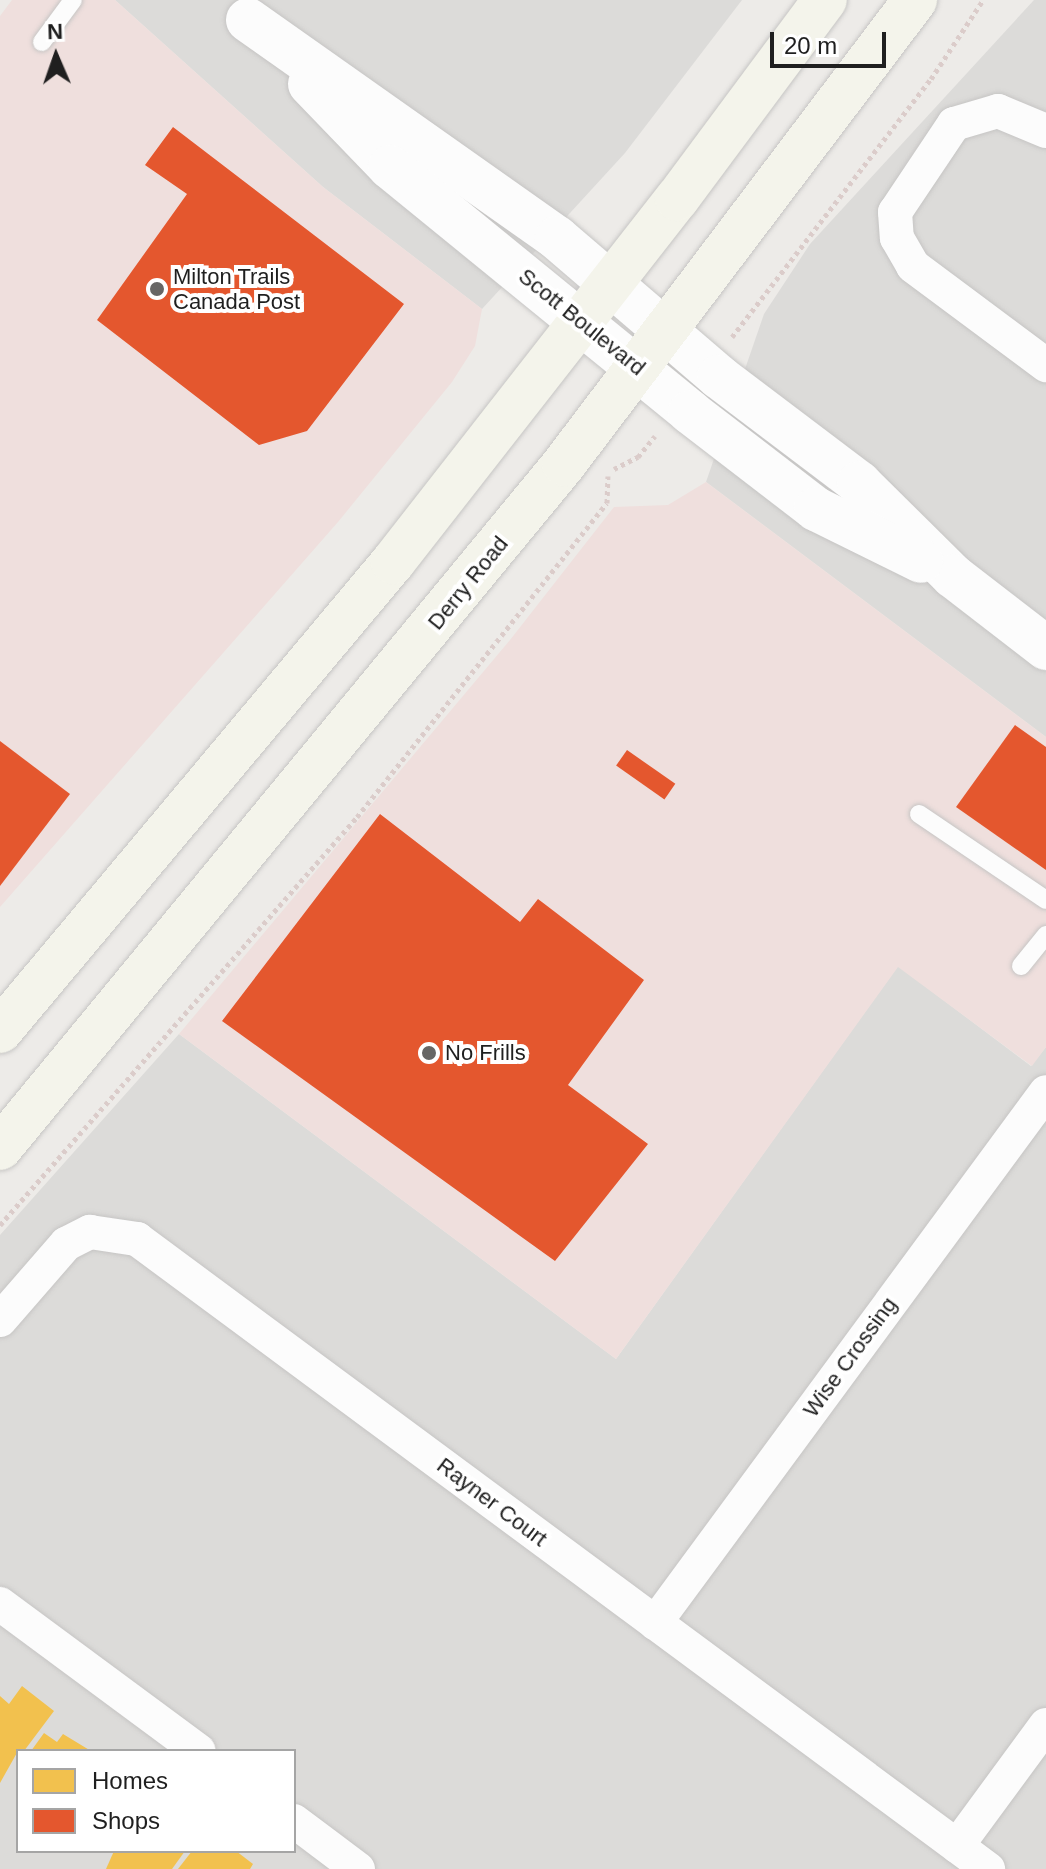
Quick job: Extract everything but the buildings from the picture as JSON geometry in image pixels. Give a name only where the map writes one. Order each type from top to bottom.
[{"type":"main road","points":[[3,1021],[318,655],[611,284],[825,0]]},
{"type":"main road","name":"Derry Road","points":[[0,1148],[358,718],[638,368],[915,0]]},
{"type":"street","name":"Scott Boulevard","points":[[237,10],[394,118],[611,284],[666,332],[859,483],[953,576],[1046,648]]},
{"type":"street","name":"Scott Boulevard","points":[[237,10],[390,167],[816,509],[953,576]]},
{"type":"street","points":[[1046,131],[998,111],[975,115],[954,124],[901,197],[895,212],[897,238],[913,266],[1046,365]]},
{"type":"street","name":"Wise Crossing","points":[[655,1623],[1046,1092]]},
{"type":"street","name":"Rayner Court","points":[[0,1320],[66,1244],[90,1232],[137,1239],[988,1869]]},
{"type":"street","points":[[0,1604],[196,1749]]},
{"type":"street","points":[[957,1846],[1046,1725]]},
{"type":"street","points":[[296,1822],[358,1869]]},
{"type":"lane","points":[[42,42],[73,0]]},
{"type":"lane","points":[[919,814],[1046,900]]},
{"type":"lane","points":[[1021,966],[1046,935]]},
{"type":"path","points":[[751,313],[931,79],[983,0]]},
{"type":"path","points":[[0,1225],[357,817],[607,503],[608,472],[638,457]]},
{"type":"shaded area","points":[[12,0],[115,0],[323,187],[482,309],[475,346],[452,382],[338,522],[0,907],[0,16]]},
{"type":"shaded area","points":[[115,0],[742,0],[625,153],[482,309],[323,187]]},
{"type":"shaded area","points":[[1034,0],[1046,0],[1046,737],[706,482],[764,314],[810,244]]},
{"type":"shaded area","points":[[706,482],[1046,737],[1046,1047],[1032,1066],[898,967],[616,1359],[179,1034],[510,640],[614,507],[668,505]]},
{"type":"shaded area","points":[[898,966],[1031,1066],[1046,1047],[1046,1869],[0,1869],[0,1235],[179,1034],[616,1359]]},
{"type":"place","name":"Milton Trails Canada Post","points":[[157,289]]},
{"type":"place","name":"No Frills","points":[[429,1053]]}]
